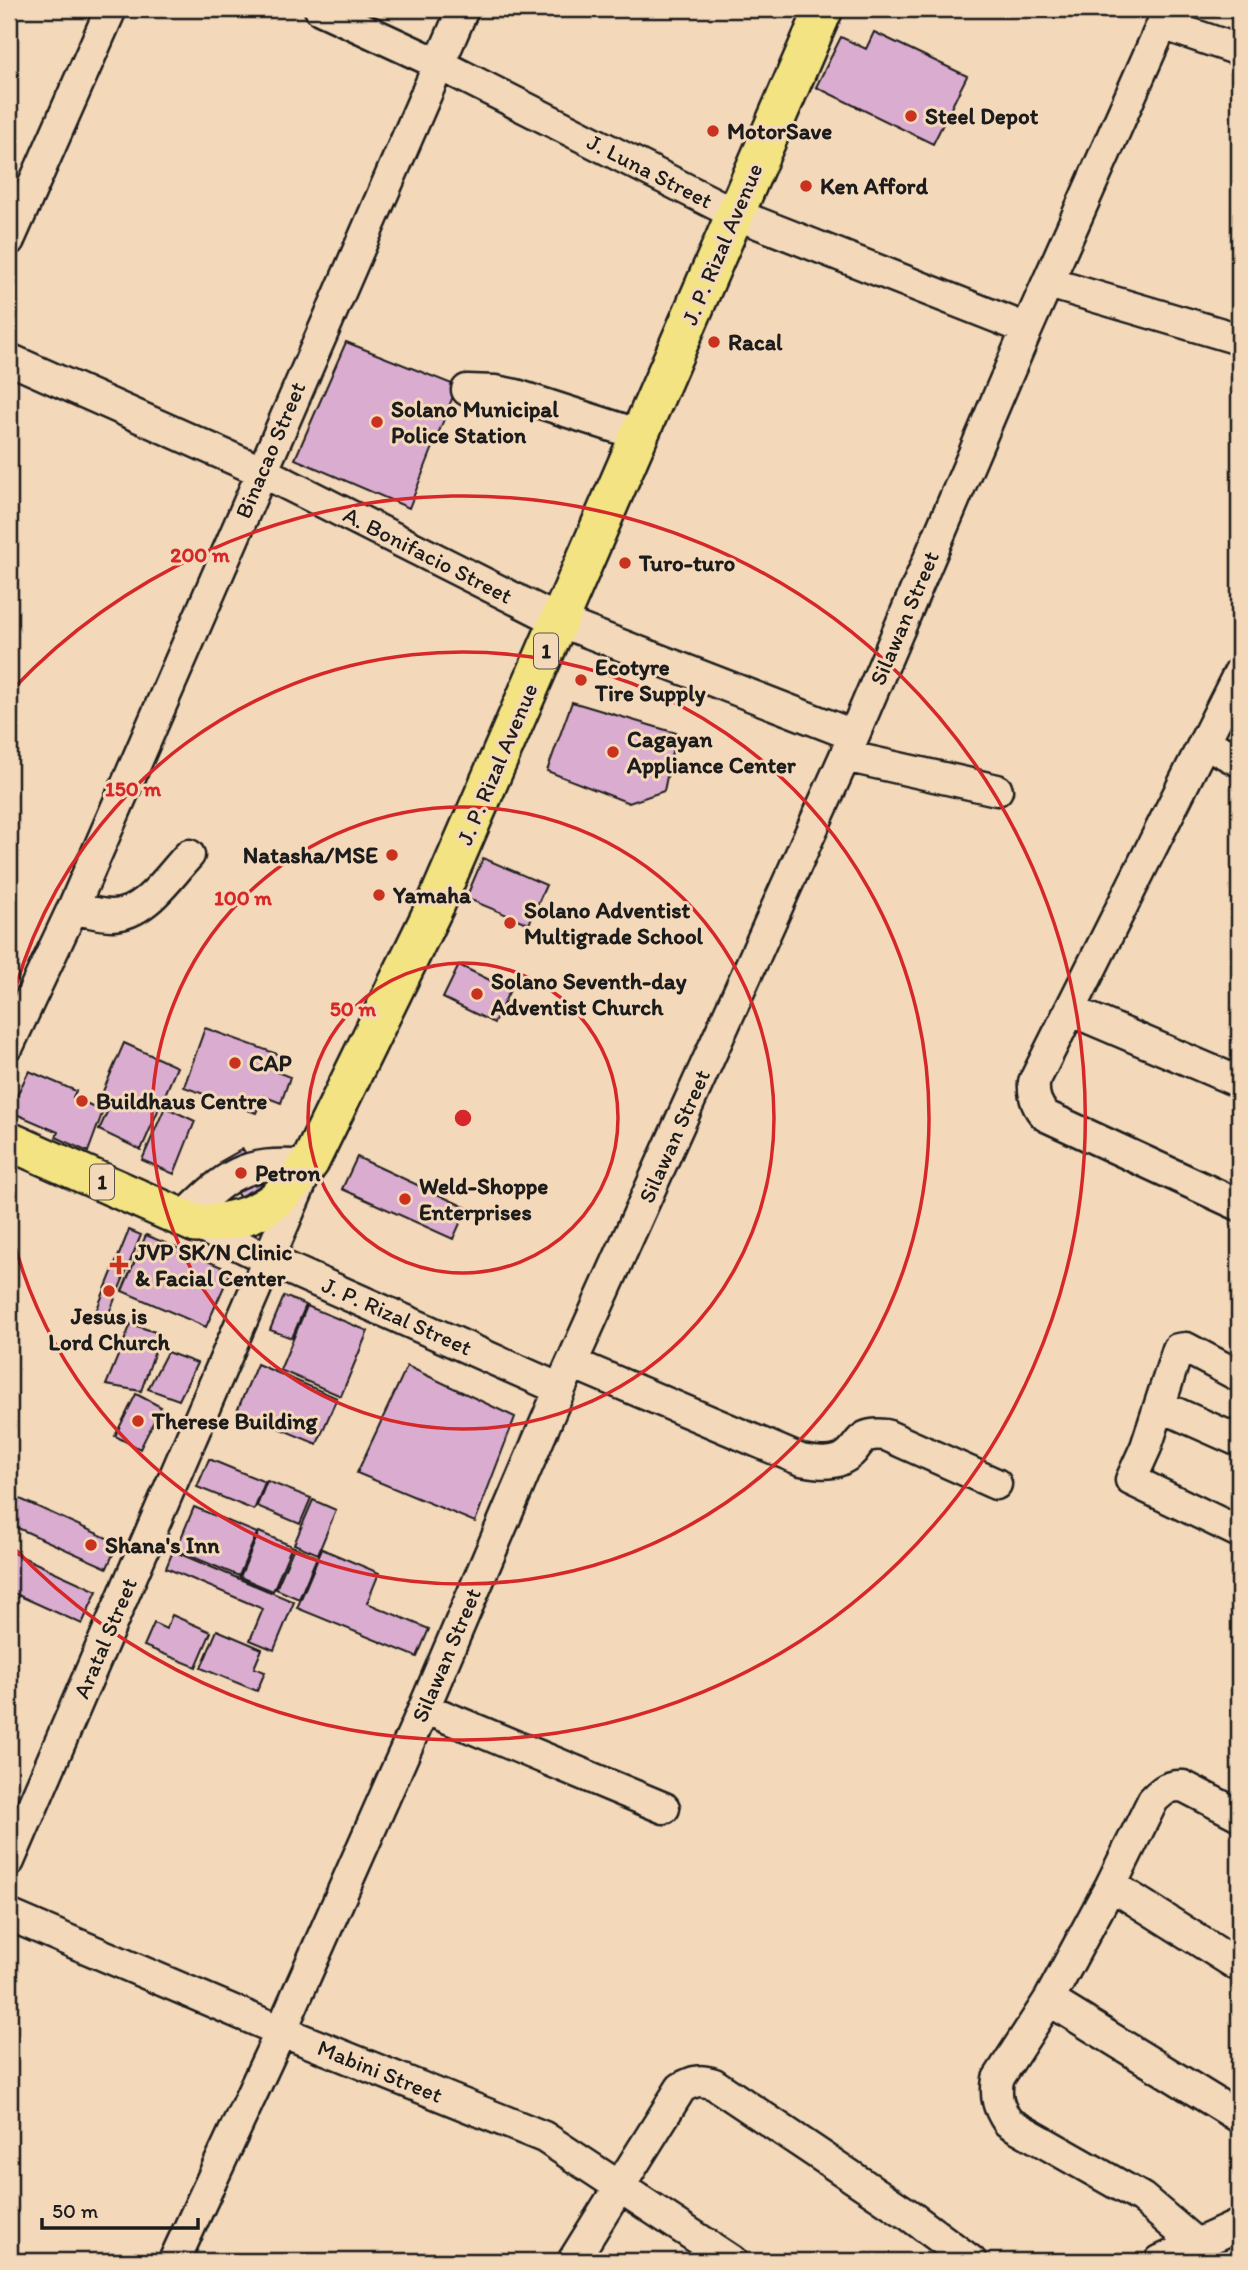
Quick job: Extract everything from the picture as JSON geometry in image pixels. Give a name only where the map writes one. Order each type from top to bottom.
[{"type":"main road","name":"J. P. Rizal Avenue","points":[[9,1141],[189,1221],[219,1224],[244,1219],[265,1208],[296,1182],[308,1164],[436,904],[824,9]]},
{"type":"street","points":[[9,240],[111,9]]},
{"type":"street","name":"J. Luna Street","points":[[320,9],[439,64],[735,214],[1027,329]]},
{"type":"street","name":"Binacao Street","points":[[9,1044],[74,908],[463,9]]},
{"type":"street","points":[[1166,16],[1239,50]]},
{"type":"street","name":"Silawan Street","points":[[174,2261],[281,2032],[566,1376],[849,745],[1027,329],[1166,16]]},
{"type":"street","points":[[1049,283],[1239,339]]},
{"type":"street","name":"A. Bonifacio Street","points":[[9,359],[261,471],[559,621],[849,745],[997,790]]},
{"type":"street","points":[[467,390],[516,395],[640,435]]},
{"type":"street","points":[[1239,673],[1034,1082],[1033,1093],[1040,1110],[1046,1116],[1239,1205]]},
{"type":"street","points":[[1204,742],[1239,761]]},
{"type":"street","points":[[74,908],[114,915],[131,911],[145,902],[189,855]]},
{"type":"street","points":[[1070,1010],[1239,1082]]},
{"type":"street","name":"Aratal Street","points":[[9,1861],[308,1164]]},
{"type":"street","name":"J. P. Rizal Street","points":[[189,1221],[269,1260],[566,1376],[801,1460],[831,1463],[841,1460],[863,1437],[873,1433],[886,1435],[996,1484]]},
{"type":"street","points":[[1239,1376],[1186,1348],[1178,1349],[1146,1447],[1131,1480],[1239,1532]]},
{"type":"street","points":[[1160,1406],[1239,1441]]},
{"type":"street","points":[[424,1708],[664,1808]]},
{"type":"street","points":[[1196,2244],[1142,2198],[1008,2122],[999,2109],[995,2094],[998,2079],[1049,2000],[1153,1800],[1163,1789],[1183,1786],[1239,1815]]},
{"type":"street","points":[[1111,1885],[1239,1966]]},
{"type":"street","name":"Mabini Street","points":[[9,1915],[281,2032],[544,2137],[732,2261]]},
{"type":"street","points":[[1049,2000],[1239,2117]]},
{"type":"street","points":[[573,2261],[681,2088],[692,2081],[714,2084],[898,2207],[971,2261]]},
{"type":"street","points":[[1160,2261],[1239,2225]]},
{"type":"building","name":"Steel Depot","points":[[874,32],[967,76],[933,144],[816,87],[841,37],[866,49]]},
{"type":"building","name":"Solano Municipal Police Station","points":[[346,342],[457,386],[409,508],[295,459]]},
{"type":"building","name":"Cagayan Appliance Center","points":[[572,702],[676,733],[664,791],[629,803],[547,771]]},
{"type":"building","points":[[483,858],[546,885],[529,924],[466,898]]},
{"type":"building","name":"Solano Seventh-day Adventist Church","points":[[459,965],[510,990],[494,1023],[443,998]]},
{"type":"building","name":"CAP","points":[[205,1028],[280,1055],[274,1071],[290,1077],[281,1103],[263,1096],[256,1113],[184,1087]]},
{"type":"building","points":[[124,1043],[177,1067],[141,1150],[99,1130],[108,1110],[97,1105]]},
{"type":"building","points":[[29,1071],[76,1091],[73,1097],[103,1111],[88,1152],[56,1137],[58,1132],[9,1111]]},
{"type":"building","points":[[165,1107],[195,1121],[174,1174],[142,1160]]},
{"type":"building","name":"Petron","points":[[243,1149],[262,1185],[239,1197],[220,1162]]},
{"type":"building","name":"Weld-Shoppe Enterprises","points":[[357,1157],[467,1208],[453,1239],[342,1189]]},
{"type":"building","points":[[129,1230],[141,1235],[105,1323],[93,1319]]},
{"type":"building","points":[[146,1235],[231,1271],[206,1327],[122,1291]]},
{"type":"building","points":[[284,1296],[306,1305],[292,1338],[270,1330]]},
{"type":"building","points":[[307,1306],[368,1331],[341,1396],[280,1370]]},
{"type":"building","points":[[131,1324],[161,1334],[141,1391],[106,1385]]},
{"type":"building","points":[[167,1352],[197,1363],[179,1400],[148,1389]]},
{"type":"building","points":[[257,1364],[337,1398],[317,1444],[237,1411]]},
{"type":"building","points":[[407,1366],[515,1417],[475,1522],[357,1473]]},
{"type":"building","name":"Therese Building","points":[[136,1394],[161,1407],[140,1449],[115,1436]]},
{"type":"building","points":[[209,1459],[265,1482],[254,1510],[197,1487]]},
{"type":"building","points":[[267,1481],[311,1498],[300,1524],[257,1506]]},
{"type":"building","points":[[9,1494],[118,1543],[107,1568],[9,1524]]},
{"type":"building","points":[[313,1500],[336,1510],[318,1554],[294,1544]]},
{"type":"building","points":[[194,1507],[257,1533],[239,1576],[176,1550]]},
{"type":"building","points":[[259,1532],[292,1546],[273,1591],[240,1577]]},
{"type":"building","points":[[294,1547],[317,1557],[299,1599],[276,1589]]},
{"type":"building","points":[[322,1549],[379,1573],[367,1603],[429,1629],[417,1657],[297,1608]]},
{"type":"building","points":[[9,1551],[97,1591],[82,1624],[9,1591]]},
{"type":"building","points":[[173,1551],[294,1602],[274,1650],[250,1640],[263,1609],[166,1568]]},
{"type":"building","points":[[172,1615],[211,1632],[196,1667],[144,1646],[154,1623],[166,1629]]},
{"type":"building","points":[[217,1630],[262,1649],[254,1668],[265,1672],[257,1691],[201,1668]]},
{"type":"place","name":"Steel Depot","points":[[911,116]]},
{"type":"place","name":"MotorSave","points":[[713,131]]},
{"type":"place","name":"Ken Afford","points":[[806,186]]},
{"type":"place","name":"Racal","points":[[714,342]]},
{"type":"place","name":"Solano Municipal Police Station","points":[[377,422]]},
{"type":"place","name":"Turo-turo","points":[[625,563]]},
{"type":"place","name":"Ecotyre Tire Supply","points":[[581,680]]},
{"type":"place","name":"Cagayan Appliance Center","points":[[613,752]]},
{"type":"place","name":"Natasha/MSE","points":[[392,855]]},
{"type":"place","name":"Yamaha","points":[[379,895]]},
{"type":"place","name":"Solano Adventist Multigrade School","points":[[510,923]]},
{"type":"place","name":"Solano Seventh-day Adventist Church","points":[[477,994]]},
{"type":"place","name":"CAP","points":[[235,1063]]},
{"type":"place","name":"Buildhaus Centre","points":[[82,1101]]},
{"type":"place","name":"Petron","points":[[241,1173]]},
{"type":"place","name":"Weld-Shoppe Enterprises","points":[[405,1199]]},
{"type":"place","name":"JVP SK/N Clinic & Facial Center","points":[[119,1265]]},
{"type":"place","name":"Jesus is Lord Church","points":[[109,1291]]},
{"type":"place","name":"Therese Building","points":[[138,1421]]},
{"type":"place","name":"Shana's Inn","points":[[91,1545]]}]
